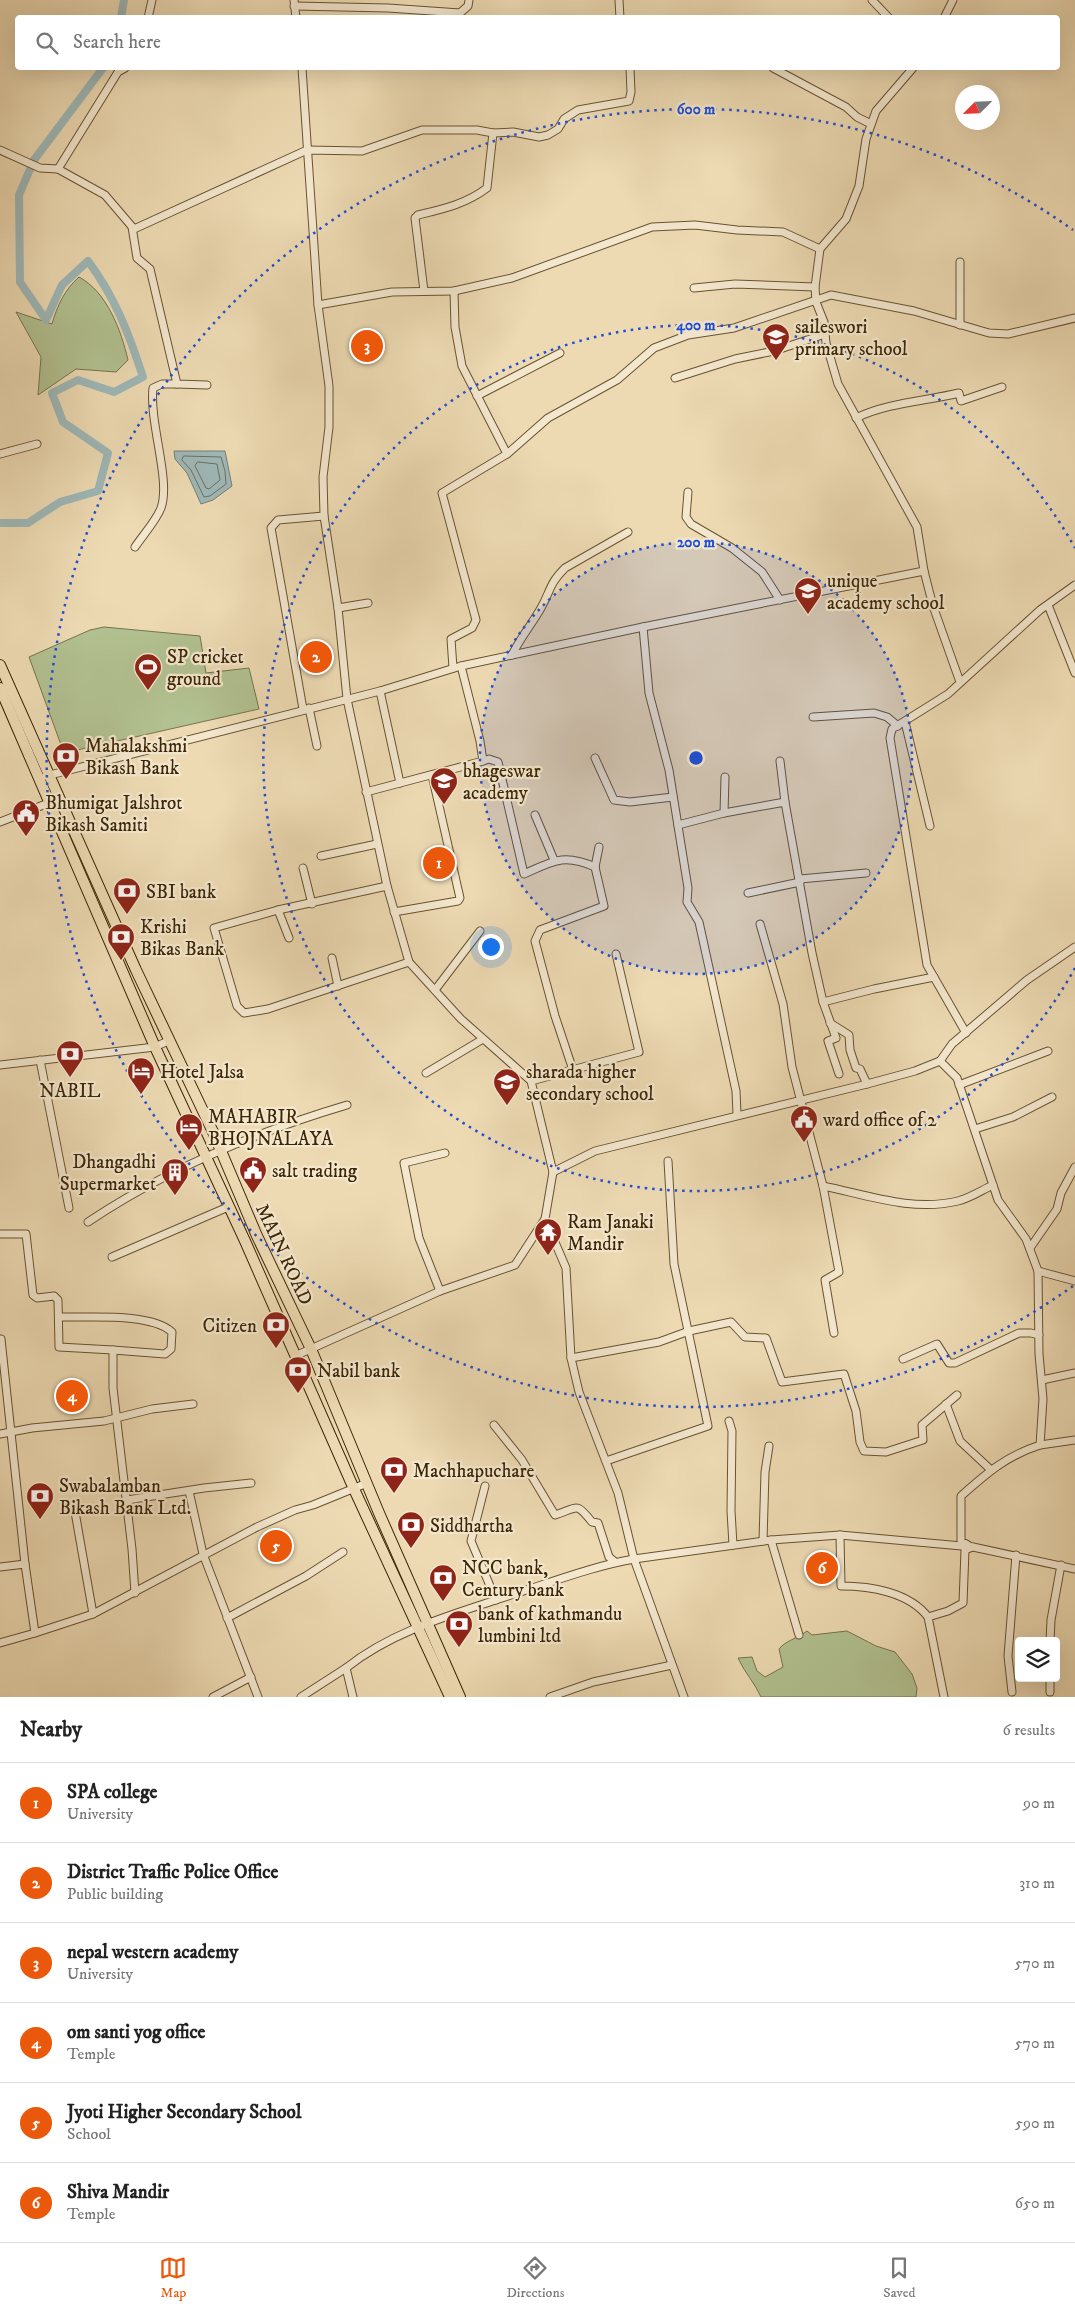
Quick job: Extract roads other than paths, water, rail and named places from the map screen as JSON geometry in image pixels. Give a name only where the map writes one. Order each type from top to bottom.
[{"type":"main road","name":"MAIN ROAD","points":[[0,665],[110,925],[155,1047],[245,1241],[354,1489],[450,1697]]},
{"type":"main road","name":"MAIN ROAD","points":[[0,688],[46,776],[51,802],[221,1152],[257,1236],[311,1349],[367,1484],[460,1697]]},
{"type":"main road","points":[[245,1241],[257,1236]]},
{"type":"street","points":[[149,15],[152,0]]},
{"type":"street","points":[[294,3],[460,13],[468,6],[469,0]]},
{"type":"street","points":[[619,0],[620,15]]},
{"type":"street","points":[[872,0],[885,15]]},
{"type":"street","points":[[946,15],[953,0]]},
{"type":"street","points":[[58,169],[113,80],[123,70]]},
{"type":"street","points":[[295,1356],[440,1291],[515,1265],[545,1219],[553,1172],[531,1081],[461,1019],[410,962],[387,886],[347,699],[338,608],[324,516],[323,477],[329,427],[329,386],[318,306],[302,70]]},
{"type":"street","points":[[132,227],[134,229],[307,150],[362,151],[422,130],[513,132],[539,138],[558,129],[564,119],[578,110],[629,101],[632,92],[630,70]]},
{"type":"street","points":[[777,70],[846,107],[857,118],[871,124]]},
{"type":"street","points":[[910,70],[876,111],[866,139],[859,186],[846,219],[820,249],[814,287],[816,302],[824,322],[825,334],[838,384],[896,485],[917,527],[924,571],[933,606],[960,682]]},
{"type":"street","points":[[424,291],[415,218],[418,215],[461,204],[488,188],[493,133]]},
{"type":"street","points":[[0,150],[11,153],[40,168],[58,169],[105,195],[132,227],[137,258],[150,269],[177,384]]},
{"type":"street","points":[[318,306],[392,292],[454,292],[512,278],[652,227],[695,224],[737,230],[783,232],[820,249]]},
{"type":"street","points":[[960,262],[960,325]]},
{"type":"street","points":[[694,288],[735,284],[814,287]]},
{"type":"street","points":[[454,292],[455,327],[462,366],[507,454]]},
{"type":"street","points":[[452,668],[451,639],[472,628],[476,620],[442,493],[507,454],[548,418],[617,380],[654,348],[688,336],[734,328],[816,302],[831,295],[914,311],[989,333],[1008,334],[1075,318]]},
{"type":"street","points":[[675,378],[735,359],[774,351],[825,334]]},
{"type":"street","points":[[477,396],[560,353]]},
{"type":"street","points":[[135,547],[161,508],[163,482],[151,405],[154,388],[162,384],[207,384]]},
{"type":"street","points":[[856,418],[894,405],[922,402],[958,393],[961,401],[1002,387]]},
{"type":"street","points":[[0,454],[37,444]]},
{"type":"street","points":[[688,492],[686,517],[688,520],[732,548],[762,572],[780,600]]},
{"type":"street","points":[[317,746],[306,709],[271,528],[278,520],[324,516]]},
{"type":"street","points":[[512,655],[542,606],[551,583],[558,575],[565,568],[628,532]]},
{"type":"street","points":[[46,776],[380,691],[452,668],[643,627],[924,571]]},
{"type":"street","points":[[966,1033],[927,965],[890,752],[890,738],[892,730],[938,702],[1048,605],[1075,584]]},
{"type":"street","points":[[338,608],[368,603]]},
{"type":"street","points":[[1048,605],[1075,674]]},
{"type":"street","points":[[643,627],[649,693],[669,770],[688,888],[687,902],[699,922],[736,1091],[737,1114]]},
{"type":"street","points":[[461,666],[480,741],[483,761]]},
{"type":"street","points":[[380,691],[400,783]]},
{"type":"street","points":[[813,717],[874,713],[901,724],[930,826]]},
{"type":"street","points":[[366,792],[432,776],[489,758],[498,762],[524,878],[554,860],[579,859],[594,867]]},
{"type":"street","points":[[595,758],[614,800],[630,802],[673,797]]},
{"type":"street","points":[[780,761],[785,802],[812,954],[823,1002],[836,1038],[828,1041],[829,1049],[839,1074]]},
{"type":"street","points":[[394,912],[458,901],[460,898],[432,776]]},
{"type":"street","points":[[724,813],[725,777]]},
{"type":"street","points":[[0,822],[51,802]]},
{"type":"street","points":[[678,825],[724,813],[785,802]]},
{"type":"street","points":[[535,815],[554,860]]},
{"type":"street","points":[[321,856],[378,844]]},
{"type":"street","points":[[573,1070],[555,1016],[535,941],[540,930],[604,906],[594,867],[599,847]]},
{"type":"street","points":[[303,868],[312,904]]},
{"type":"street","points":[[748,893],[800,881],[866,873]]},
{"type":"street","points":[[387,886],[278,910],[214,928],[237,1006],[244,1013],[268,1009],[410,962]]},
{"type":"street","points":[[278,910],[289,938]]},
{"type":"street","points":[[760,924],[783,1004],[792,1067],[823,1186],[839,1272],[825,1280],[834,1332]]},
{"type":"street","points":[[435,990],[480,931]]},
{"type":"street","points":[[553,1172],[595,1151],[663,1135],[737,1114],[802,1100],[849,1086],[867,1084],[915,1071],[940,1061],[952,1044],[1027,980],[1075,947]]},
{"type":"street","points":[[531,1081],[639,1052],[616,954]]},
{"type":"street","points":[[332,958],[338,986]]},
{"type":"street","points":[[823,1002],[934,977]]},
{"type":"street","points":[[830,1023],[849,1035],[850,1050],[856,1068],[860,1069],[867,1084]]},
{"type":"street","points":[[426,1073],[483,1039]]},
{"type":"street","points":[[0,1064],[155,1047],[168,1041]]},
{"type":"street","points":[[960,1084],[1048,1051]]},
{"type":"street","points":[[40,1060],[68,1208]]},
{"type":"street","points":[[940,1061],[957,1078],[960,1084],[998,1200],[1026,1239],[1038,1271],[1043,1399],[1040,1445]]},
{"type":"street","points":[[975,1129],[1013,1117],[1052,1096]]},
{"type":"street","points":[[88,1222],[155,1180],[205,1157],[221,1152],[287,1123],[347,1105]]},
{"type":"street","points":[[440,1291],[419,1238],[404,1163],[445,1153]]},
{"type":"street","points":[[606,1461],[708,1426],[674,1264],[668,1161]]},
{"type":"street","points":[[1030,1248],[1057,1208],[1060,1193],[1075,1167]]},
{"type":"street","points":[[823,1186],[907,1205],[942,1204],[960,1200],[993,1185]]},
{"type":"street","points":[[112,1257],[228,1207]]},
{"type":"street","points":[[545,1219],[566,1268],[570,1358],[579,1392],[606,1461],[628,1527],[634,1559],[684,1697]]},
{"type":"street","points":[[0,1234],[26,1234],[33,1294],[37,1298],[54,1296],[59,1306],[59,1317],[59,1347],[165,1354],[171,1349],[172,1332],[165,1326],[147,1320],[59,1317]]},
{"type":"street","points":[[1038,1271],[1075,1280]]},
{"type":"street","points":[[570,1358],[659,1342],[689,1332],[731,1322],[746,1337],[766,1338],[782,1382],[844,1374],[856,1411],[860,1442],[864,1451],[886,1452],[923,1440],[922,1425],[957,1395]]},
{"type":"street","points":[[903,1359],[937,1344],[948,1363],[956,1363],[1019,1334],[1031,1333],[1039,1335]]},
{"type":"street","points":[[1,1339],[25,1564],[35,1633]]},
{"type":"street","points":[[113,1350],[112,1388],[127,1500],[135,1593]]},
{"type":"street","points":[[1042,1380],[1075,1373]]},
{"type":"street","points":[[0,1434],[32,1428],[71,1426],[152,1409],[193,1404]]},
{"type":"street","points":[[946,1404],[960,1441],[990,1469]]},
{"type":"street","points":[[729,1420],[732,1431],[730,1511],[733,1545]]},
{"type":"street","points":[[494,1425],[522,1460],[555,1515],[578,1507],[582,1508],[592,1522],[598,1523],[609,1557],[615,1562]]},
{"type":"street","points":[[973,1547],[961,1541],[961,1496],[990,1469],[1026,1449],[1075,1440]]},
{"type":"street","points":[[763,1541],[765,1472],[769,1446]]},
{"type":"street","points":[[127,1500],[251,1483]]},
{"type":"street","points":[[0,1643],[93,1614],[135,1593],[203,1554],[295,1510],[367,1484]]},
{"type":"street","points":[[485,1486],[471,1541],[496,1600]]},
{"type":"street","points":[[189,1490],[203,1554],[258,1697]]},
{"type":"street","points":[[75,1512],[93,1614]]},
{"type":"street","points":[[840,1535],[841,1586],[904,1597],[922,1609],[928,1617],[944,1697]]},
{"type":"street","points":[[301,1697],[346,1668],[362,1655],[418,1627],[615,1562],[771,1540],[840,1535],[973,1547],[1075,1569]]},
{"type":"street","points":[[771,1540],[799,1635]]},
{"type":"street","points":[[928,1617],[963,1603],[965,1550],[973,1547]]},
{"type":"street","points":[[227,1618],[306,1576],[343,1552]]},
{"type":"street","points":[[1012,1692],[1008,1656],[1016,1555]]},
{"type":"street","points":[[0,1567],[25,1564]]},
{"type":"street","points":[[1050,1637],[1051,1620],[1061,1565]]},
{"type":"street","points":[[550,1697],[566,1695],[593,1682],[672,1665]]},
{"type":"street","points":[[346,1668],[353,1697]]},
{"type":"street","points":[[214,1697],[251,1677]]},
{"type":"street","points":[[1050,1682],[1050,1692]]},
{"type":"water","points":[[174,451],[225,451],[232,486],[213,500],[201,504],[187,473],[175,459]]},
{"type":"waterway","points":[[122,15],[124,0]]},
{"type":"waterway","points":[[0,523],[28,523],[60,502],[98,491],[108,453],[63,422],[52,393],[78,380],[114,392],[143,377],[114,302],[88,261],[62,285],[46,320],[20,282],[19,195],[34,160],[102,70]]},
{"type":"place","name":"nepal western academy","points":[[367,346]]},
{"type":"place","name":"saileswori primary school","points":[[776,361]]},
{"type":"place","name":"unique academy school","points":[[808,615]]},
{"type":"place","name":"District Traffic Police Office","points":[[316,657]]},
{"type":"place","name":"SP cricket ground","points":[[148,691]]},
{"type":"place","name":"Mahalakshmi Bikash Bank","points":[[66,780]]},
{"type":"place","name":"bhageswar academy","points":[[444,805]]},
{"type":"place","name":"Bhumigat Jalshrot Bikash Samiti","points":[[26,837]]},
{"type":"place","name":"SPA college","points":[[439,863]]},
{"type":"place","name":"SBI bank","points":[[127,915]]},
{"type":"place","name":"Krishi Bikas Bank","points":[[121,961]]},
{"type":"place","name":"NABIL","points":[[70,1078]]},
{"type":"place","name":"Hotel Jalsa","points":[[141,1095]]},
{"type":"place","name":"sharada higher secondary school","points":[[507,1106]]},
{"type":"place","name":"ward office of 2","points":[[804,1143]]},
{"type":"place","name":"MAHABIR BHOJNALAYA","points":[[189,1151]]},
{"type":"place","name":"salt trading","points":[[253,1194]]},
{"type":"place","name":"Dhangadhi Supermarket","points":[[175,1196]]},
{"type":"place","name":"Ram Janaki Mandir","points":[[548,1256]]},
{"type":"place","name":"Citizen","points":[[276,1349]]},
{"type":"place","name":"Nabil bank","points":[[298,1394]]},
{"type":"place","name":"om santi yog office","points":[[72,1396]]},
{"type":"place","name":"Machhapuchare","points":[[394,1494]]},
{"type":"place","name":"Swabalamban Bikash Bank Ltd.","points":[[40,1520]]},
{"type":"place","name":"Jyoti Higher Secondary School","points":[[276,1546]]},
{"type":"place","name":"Siddhartha","points":[[411,1549]]},
{"type":"place","name":"Shiva Mandir","points":[[822,1568]]},
{"type":"place","name":"NCC bank, Century bank","points":[[443,1602]]},
{"type":"place","name":"bank of kathmandu lumbini ltd","points":[[459,1648]]}]
